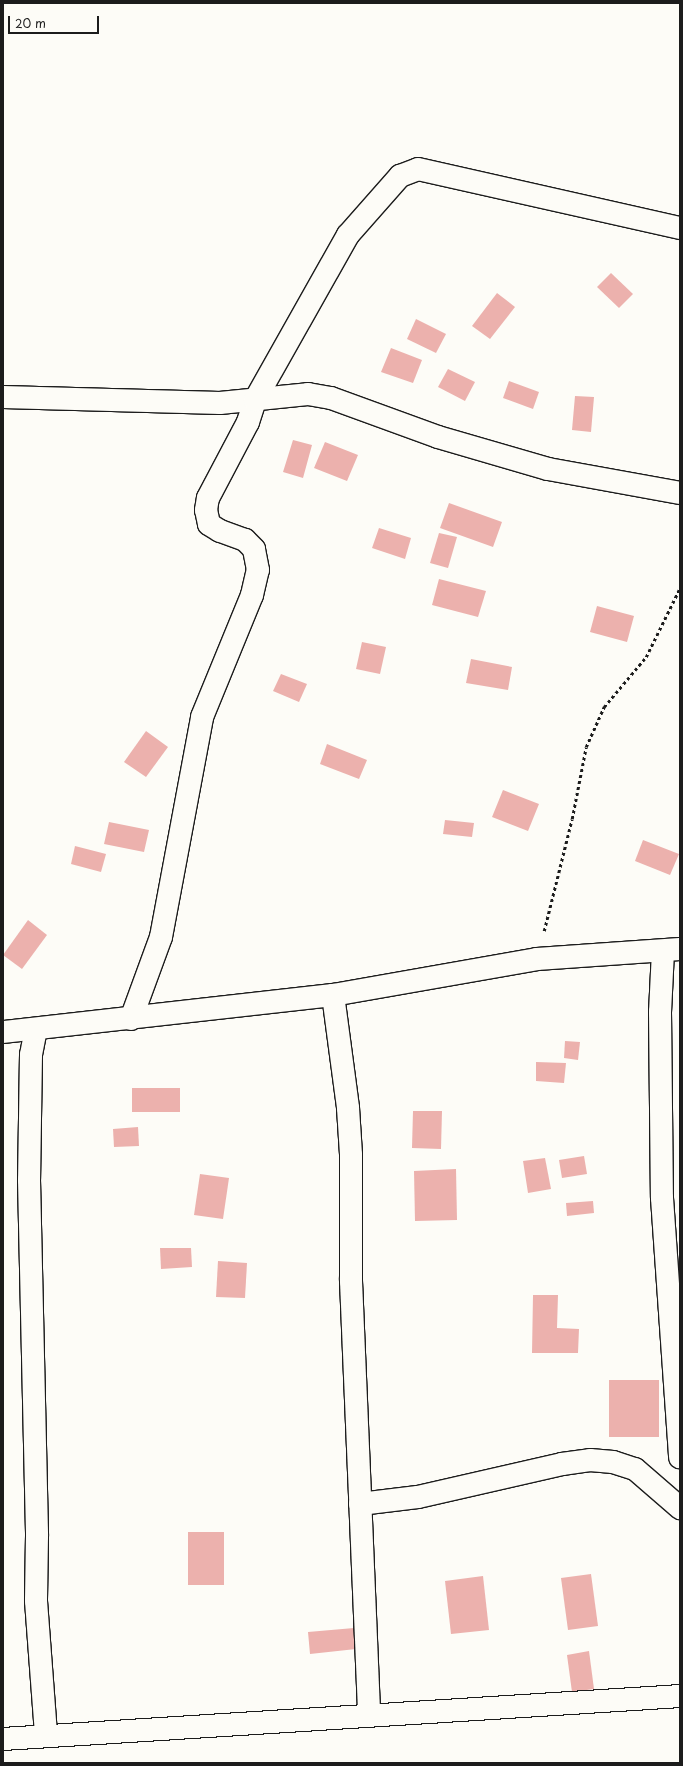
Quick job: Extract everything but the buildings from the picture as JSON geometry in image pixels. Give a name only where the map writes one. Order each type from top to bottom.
[{"type":"street","points":[[131,1019],[161,937],[202,717],[252,595],[258,570],[254,549],[245,540],[213,528],[206,518],[208,498],[248,422],[255,400],[348,236],[405,172],[426,170],[680,228]]},
{"type":"street","points":[[3,396],[220,403],[255,400],[288,394],[331,398],[438,437],[548,470],[680,493]]},
{"type":"street","points":[[3,1032],[131,1019],[333,995],[537,959],[672,950],[660,1012],[662,1191],[680,1457]]},
{"type":"street","points":[[333,995],[348,1108],[360,1504],[369,1716]]},
{"type":"street","points":[[36,1029],[31,1055],[29,1180],[37,1536],[36,1601],[46,1735]]},
{"type":"street","points":[[360,1504],[418,1497],[562,1464],[590,1460],[613,1462],[635,1469],[680,1508]]},
{"type":"street","points":[[3,1739],[46,1735],[680,1696]]},
{"type":"path","points":[[537,959],[572,819],[586,747],[604,707],[646,657],[680,588]]}]
